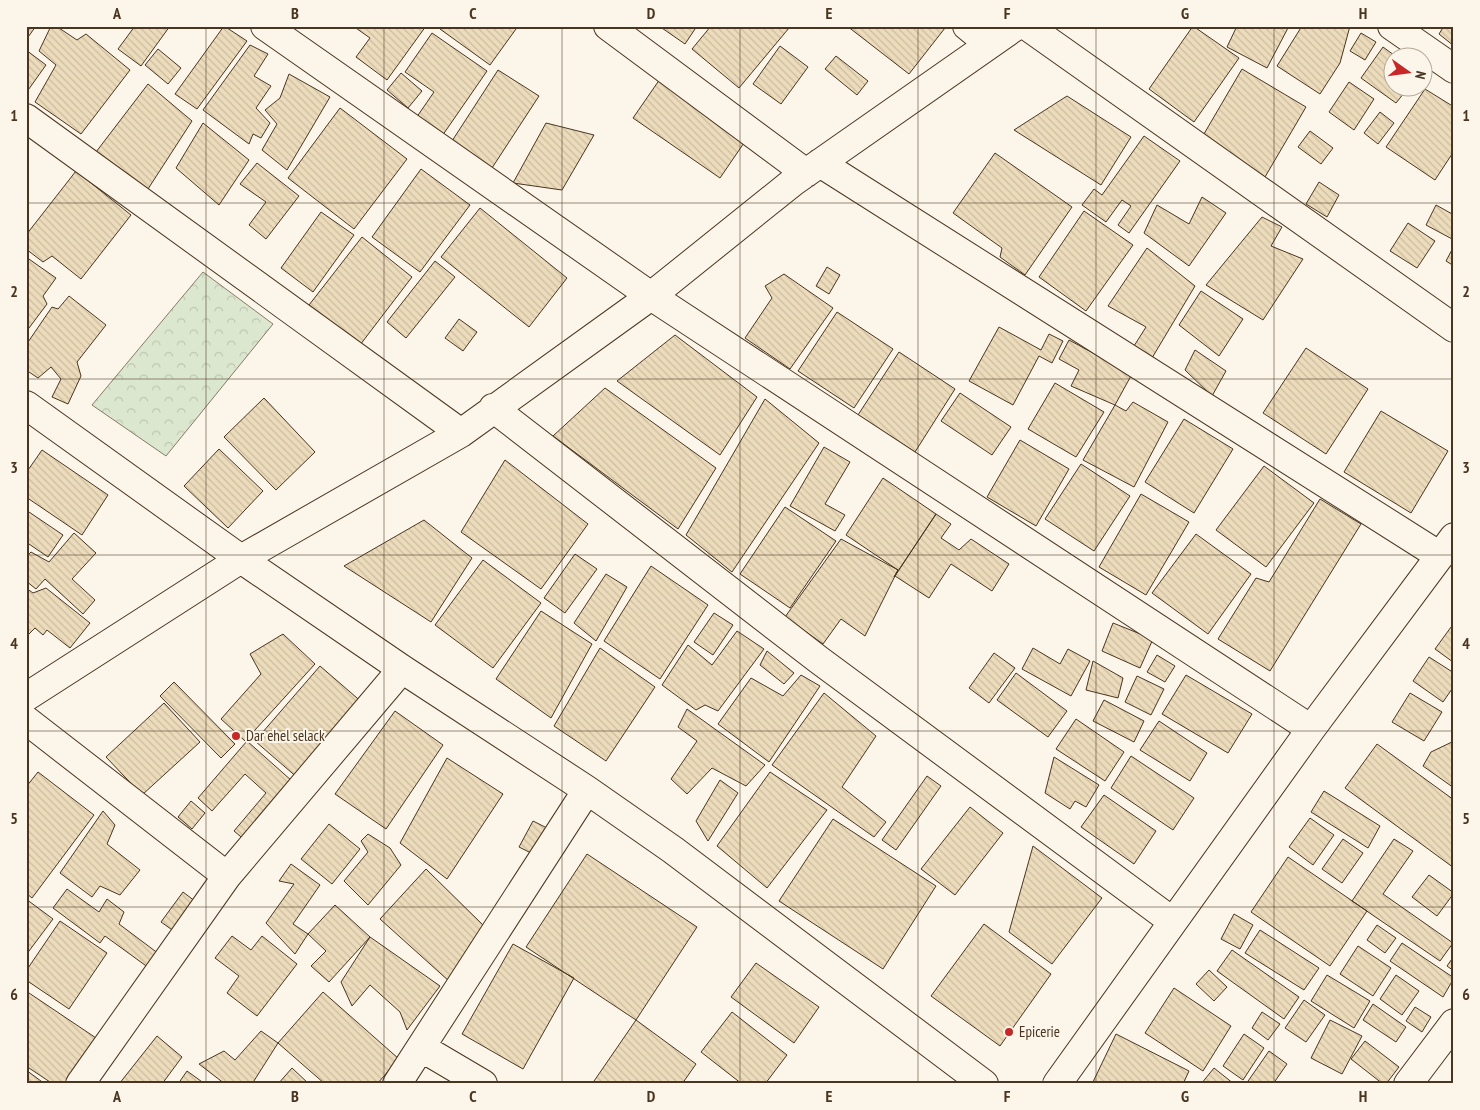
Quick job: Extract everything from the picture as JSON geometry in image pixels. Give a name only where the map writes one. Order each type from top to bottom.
[{"type":"street","points":[[265,26],[651,296],[1311,729]]},
{"type":"street","points":[[608,26],[813,168],[1447,546],[1311,729],[1057,1084]]},
{"type":"street","points":[[967,26],[989,44]]},
{"type":"street","points":[[26,697],[241,559],[461,433],[493,408],[651,296],[813,168],[1016,26]]},
{"type":"street","points":[[1027,26],[1454,328]]},
{"type":"street","points":[[1392,26],[1454,69]]},
{"type":"street","points":[[26,118],[461,433]]},
{"type":"street","points":[[26,404],[241,559],[402,670],[588,790],[673,850],[984,1084]]},
{"type":"street","points":[[493,408],[819,660],[1172,921]]},
{"type":"street","points":[[80,1084],[227,876],[402,670]]},
{"type":"street","points":[[30,730],[227,876]]},
{"type":"street","points":[[397,1084],[588,790]]},
{"type":"street","points":[[1408,1084],[1454,1022]]},
{"type":"street","points":[[422,1048],[482,1084]]},
{"type":"green space","points":[[203,272],[273,324],[166,456],[92,405]]},
{"type":"building","points":[[26,26],[36,26],[26,40]]},
{"type":"building","points":[[51,26],[56,26],[77,40],[86,34],[130,70],[81,134],[35,102],[56,65],[39,51]]},
{"type":"building","points":[[135,26],[170,26],[141,66],[118,49]]},
{"type":"building","points":[[224,26],[247,41],[197,109],[175,94]]},
{"type":"building","points":[[353,26],[383,26],[386,29],[387,26],[426,26],[387,80],[356,57],[370,38]]},
{"type":"building","points":[[443,26],[513,26],[516,29],[490,65],[440,29]]},
{"type":"building","points":[[659,26],[697,26],[685,44]]},
{"type":"building","points":[[711,26],[787,26],[789,28],[739,88],[692,49]]},
{"type":"building","points":[[847,26],[943,26],[945,28],[909,74]]},
{"type":"building","points":[[1193,26],[1239,58],[1194,122],[1149,89]]},
{"type":"building","points":[[1237,26],[1289,26],[1267,68],[1227,47]]},
{"type":"building","points":[[1302,26],[1350,26],[1340,63],[1320,94],[1277,66]]},
{"type":"building","points":[[1444,26],[1454,26],[1454,46],[1439,34]]},
{"type":"building","points":[[432,33],[487,71],[440,139],[414,121],[434,92],[405,72]]},
{"type":"building","points":[[1361,33],[1376,42],[1365,60],[1350,51]]},
{"type":"building","points":[[250,45],[268,54],[254,76],[271,86],[256,108],[270,123],[261,138],[253,134],[249,144],[203,110]]},
{"type":"building","points":[[780,46],[808,67],[781,104],[753,84]]},
{"type":"building","points":[[1382,48],[1382,93],[1361,78]]},
{"type":"building","points":[[158,49],[181,68],[168,84],[145,65]]},
{"type":"building","points":[[26,50],[46,65],[26,93]]},
{"type":"building","points":[[836,56],[868,81],[857,95],[825,69]]},
{"type":"building","points":[[1242,69],[1306,107],[1265,177],[1201,139]]},
{"type":"building","points":[[498,70],[539,96],[492,168],[452,141]]},
{"type":"building","points":[[401,73],[422,91],[408,108],[387,90]]},
{"type":"building","points":[[289,74],[330,97],[287,170],[262,150],[277,124],[265,110],[280,98]]},
{"type":"building","points":[[660,79],[746,140],[720,178],[633,118]]},
{"type":"building","points":[[1349,82],[1374,99],[1354,130],[1329,112]]},
{"type":"building","points":[[148,84],[192,121],[148,189],[96,152]]},
{"type":"building","points":[[1432,93],[1454,107],[1454,151],[1435,180],[1386,147],[1419,98],[1432,98]]},
{"type":"building","points":[[1067,96],[1131,137],[1101,185],[1014,130]]},
{"type":"building","points":[[1389,98],[1400,98],[1396,103]]},
{"type":"building","points":[[340,108],[407,159],[354,229],[288,178]]},
{"type":"building","points":[[1380,112],[1394,123],[1378,144],[1364,133]]},
{"type":"building","points":[[203,123],[249,160],[219,205],[176,168]]},
{"type":"building","points":[[546,123],[594,135],[562,190],[513,183]]},
{"type":"building","points":[[1310,131],[1333,148],[1321,164],[1298,147]]},
{"type":"building","points":[[1144,136],[1180,161],[1129,233],[1118,225],[1131,206],[1122,200],[1106,222],[1082,205],[1094,189],[1102,195]]},
{"type":"building","points":[[995,153],[1072,207],[1025,275],[1000,257],[1002,248],[953,213]]},
{"type":"building","points":[[257,163],[299,196],[266,239],[249,225],[266,202],[240,184]]},
{"type":"building","points":[[421,169],[470,205],[420,272],[372,237]]},
{"type":"building","points":[[76,171],[131,215],[81,279],[52,256],[43,262],[26,249],[26,235]]},
{"type":"building","points":[[1319,182],[1339,195],[1327,217],[1306,204]]},
{"type":"building","points":[[1202,197],[1226,213],[1189,266],[1144,233],[1157,205],[1189,224]]},
{"type":"building","points":[[1436,205],[1454,215],[1454,240],[1426,225]]},
{"type":"building","points":[[480,208],[567,278],[529,327],[441,257]]},
{"type":"building","points":[[1084,211],[1133,245],[1086,311],[1039,277]]},
{"type":"building","points":[[321,212],[354,235],[313,292],[281,268]]},
{"type":"building","points":[[1262,217],[1282,227],[1271,246],[1303,259],[1263,320],[1206,285]]},
{"type":"building","points":[[1408,223],[1435,241],[1417,268],[1390,251]]},
{"type":"building","points":[[362,237],[412,277],[360,345],[309,305]]},
{"type":"building","points":[[1454,246],[1454,266],[1446,261]]},
{"type":"building","points":[[1147,248],[1195,286],[1152,358],[1134,346],[1146,327],[1108,306]]},
{"type":"building","points":[[26,257],[56,278],[43,296],[47,304],[26,332]]},
{"type":"building","points":[[435,261],[455,277],[406,338],[387,322]]},
{"type":"building","points":[[827,267],[840,275],[829,294],[816,286]]},
{"type":"building","points":[[784,274],[833,308],[790,369],[745,338],[772,298],[765,286]]},
{"type":"building","points":[[1201,291],[1243,319],[1219,356],[1179,325]]},
{"type":"building","points":[[69,296],[106,325],[77,362],[81,376],[68,404],[52,397],[61,379],[51,367],[38,378],[26,370],[26,345],[52,307],[58,309]]},
{"type":"building","points":[[837,312],[893,349],[854,408],[798,371]]},
{"type":"building","points":[[459,319],[477,332],[463,351],[445,338]]},
{"type":"building","points":[[999,327],[1041,350],[1049,334],[1063,341],[1052,363],[1039,356],[1013,405],[969,381]]},
{"type":"building","points":[[675,335],[757,397],[720,455],[617,381]]},
{"type":"building","points":[[1069,340],[1132,374],[1115,405],[1071,386],[1079,370],[1059,359]]},
{"type":"building","points":[[1306,348],[1368,389],[1326,454],[1263,413]]},
{"type":"building","points":[[1195,350],[1226,371],[1212,396],[1185,370]]},
{"type":"building","points":[[899,352],[955,389],[915,452],[858,415]]},
{"type":"building","points":[[1055,383],[1104,412],[1076,457],[1028,429]]},
{"type":"building","points":[[605,388],[716,468],[678,529],[553,436]]},
{"type":"building","points":[[960,393],[1011,427],[992,455],[941,421]]},
{"type":"building","points":[[264,398],[315,452],[276,490],[224,437]]},
{"type":"building","points":[[765,399],[819,443],[732,572],[686,535]]},
{"type":"building","points":[[1133,402],[1168,422],[1134,487],[1083,460],[1115,405],[1126,411]]},
{"type":"building","points":[[1381,411],[1448,451],[1411,513],[1344,472]]},
{"type":"building","points":[[1184,419],[1233,449],[1194,513],[1145,482]]},
{"type":"building","points":[[1020,440],[1069,469],[1036,526],[987,497]]},
{"type":"building","points":[[824,447],[850,462],[825,504],[845,515],[835,531],[790,506]]},
{"type":"building","points":[[219,449],[263,491],[228,528],[184,486]]},
{"type":"building","points":[[42,450],[108,495],[82,535],[26,497],[26,473]]},
{"type":"building","points":[[505,460],[588,524],[541,589],[461,532]]},
{"type":"building","points":[[1081,464],[1130,496],[1094,551],[1045,519]]},
{"type":"building","points":[[1264,466],[1314,503],[1266,567],[1216,530]]},
{"type":"building","points":[[883,478],[936,514],[894,577],[898,570],[846,535]]},
{"type":"building","points":[[1141,494],[1189,522],[1146,595],[1099,567]]},
{"type":"building","points":[[1320,499],[1361,524],[1270,671],[1218,639],[1256,578],[1269,582]]},
{"type":"building","points":[[785,507],[836,541],[790,608],[740,574]]},
{"type":"building","points":[[26,510],[63,535],[48,557],[29,544],[26,548]]},
{"type":"building","points":[[936,514],[951,524],[941,538],[959,550],[971,539],[1009,564],[992,591],[951,564],[929,598],[895,576]]},
{"type":"building","points":[[424,520],[472,558],[431,622],[344,566]]},
{"type":"building","points":[[74,533],[96,553],[72,579],[95,600],[83,614],[45,579],[36,589],[26,581],[26,557],[31,552],[49,562]]},
{"type":"building","points":[[1196,534],[1251,574],[1208,634],[1152,593]]},
{"type":"building","points":[[841,539],[898,570],[865,636],[841,619],[823,644],[785,617]]},
{"type":"building","points":[[575,554],[597,569],[565,613],[544,598]]},
{"type":"building","points":[[483,560],[541,603],[493,668],[435,625]]},
{"type":"building","points":[[651,566],[708,605],[660,679],[604,641]]},
{"type":"building","points":[[606,574],[627,587],[596,641],[574,623]]},
{"type":"building","points":[[26,588],[33,593],[46,588],[90,623],[70,648],[47,630],[43,635],[35,628],[26,637]]},
{"type":"building","points":[[541,611],[592,644],[551,718],[496,679]]},
{"type":"building","points":[[714,613],[733,625],[713,655],[694,642]]},
{"type":"building","points":[[1113,623],[1153,639],[1140,668],[1102,651]]},
{"type":"building","points":[[1454,623],[1454,660],[1453,662],[1435,649]]},
{"type":"building","points":[[737,631],[764,649],[718,711],[705,705],[696,710],[662,685],[688,645],[712,665]]},
{"type":"building","points":[[283,634],[315,664],[245,741],[221,719],[261,674],[250,654]]},
{"type":"building","points":[[600,648],[655,687],[606,761],[554,726]]},
{"type":"building","points":[[1033,648],[1060,664],[1068,649],[1090,661],[1071,696],[1022,669]]},
{"type":"building","points":[[767,651],[794,673],[784,684],[760,665]]},
{"type":"building","points":[[994,653],[1015,668],[989,703],[969,688]]},
{"type":"building","points":[[1157,655],[1175,666],[1165,682],[1147,672]]},
{"type":"building","points":[[1429,657],[1454,673],[1454,686],[1443,702],[1413,681]]},
{"type":"building","points":[[1093,661],[1123,678],[1118,698],[1086,690]]},
{"type":"building","points":[[320,666],[364,704],[299,779],[255,741]]},
{"type":"building","points":[[1016,673],[1067,711],[1048,737],[997,700]]},
{"type":"building","points":[[801,675],[820,686],[769,762],[718,724],[751,678],[783,696]]},
{"type":"building","points":[[1186,675],[1252,714],[1228,753],[1162,714]]},
{"type":"building","points":[[1137,676],[1164,689],[1151,715],[1125,702]]},
{"type":"building","points":[[174,682],[235,744],[221,758],[160,696]]},
{"type":"building","points":[[824,693],[876,736],[842,787],[886,822],[874,837],[772,765]]},
{"type":"building","points":[[1410,693],[1442,712],[1424,741],[1392,722]]},
{"type":"building","points":[[1104,700],[1144,721],[1134,742],[1093,721]]},
{"type":"building","points":[[164,703],[200,742],[142,795],[106,757]]},
{"type":"building","points":[[687,709],[765,765],[746,786],[712,768],[687,794],[671,779],[697,741],[678,727]]},
{"type":"building","points":[[395,711],[443,745],[386,829],[335,794]]},
{"type":"building","points":[[1076,719],[1124,752],[1105,781],[1056,749]]},
{"type":"building","points":[[1159,721],[1207,753],[1190,781],[1140,750]]},
{"type":"building","points":[[247,741],[301,789],[252,846],[234,831],[266,793],[245,774],[212,811],[198,798]]},
{"type":"building","points":[[1454,741],[1454,788],[1423,766],[1431,752]]},
{"type":"building","points":[[1377,744],[1454,800],[1454,868],[1345,788]]},
{"type":"building","points":[[1131,756],[1194,798],[1173,830],[1111,788]]},
{"type":"building","points":[[1054,757],[1099,785],[1086,807],[1075,801],[1070,809],[1045,793]]},
{"type":"building","points":[[447,758],[503,794],[447,879],[400,843]]},
{"type":"building","points":[[38,772],[94,815],[32,898],[26,893],[26,787]]},
{"type":"building","points":[[770,772],[827,810],[767,888],[717,846]]},
{"type":"building","points":[[927,776],[941,786],[896,850],[882,840]]},
{"type":"building","points":[[720,780],[738,793],[708,841],[696,821]]},
{"type":"building","points":[[1324,791],[1380,826],[1368,848],[1311,812]]},
{"type":"building","points":[[1104,795],[1156,831],[1134,864],[1081,827]]},
{"type":"building","points":[[191,801],[205,813],[192,829],[178,817]]},
{"type":"building","points":[[970,807],[1003,833],[955,895],[921,869]]},
{"type":"building","points":[[103,811],[115,825],[107,844],[140,870],[120,895],[100,886],[92,897],[60,873]]},
{"type":"building","points":[[1310,818],[1334,835],[1313,865],[1289,847]]},
{"type":"building","points":[[833,819],[936,886],[883,969],[779,901]]},
{"type":"building","points":[[533,821],[549,829],[535,855],[519,847]]},
{"type":"building","points":[[329,824],[360,849],[332,884],[301,859]]},
{"type":"building","points":[[368,834],[390,848],[401,865],[368,905],[344,881],[368,852],[361,841]]},
{"type":"building","points":[[1343,839],[1363,853],[1342,883],[1322,869]]},
{"type":"building","points":[[1394,839],[1413,851],[1383,894],[1453,943],[1440,961],[1352,901]]},
{"type":"building","points":[[1033,846],[1102,898],[1052,964],[1009,932]]},
{"type":"building","points":[[587,854],[697,927],[636,1020],[526,947]]},
{"type":"building","points":[[1288,857],[1367,911],[1330,966],[1251,912]]},
{"type":"building","points":[[291,864],[320,885],[293,924],[308,934],[295,954],[266,923],[294,884],[279,881]]},
{"type":"building","points":[[426,869],[486,928],[450,982],[380,919]]},
{"type":"building","points":[[1429,875],[1454,893],[1437,916],[1412,897]]},
{"type":"building","points":[[67,889],[99,912],[107,899],[124,912],[119,924],[159,954],[149,968],[105,936],[100,943],[53,908]]},
{"type":"building","points":[[183,892],[200,905],[178,934],[161,922]]},
{"type":"building","points":[[26,899],[53,919],[26,955]]},
{"type":"building","points":[[335,905],[370,937],[329,982],[311,966],[326,951],[308,934]]},
{"type":"building","points":[[1234,914],[1253,925],[1240,949],[1221,939]]},
{"type":"building","points":[[60,921],[107,953],[69,1009],[26,980],[26,971]]},
{"type":"building","points":[[984,924],[1051,974],[1000,1046],[931,996]]},
{"type":"building","points":[[1377,925],[1396,938],[1385,953],[1367,940]]},
{"type":"building","points":[[1260,930],[1319,968],[1304,990],[1245,953]]},
{"type":"building","points":[[232,936],[251,950],[262,936],[297,964],[257,1016],[227,993],[239,976],[215,958]]},
{"type":"building","points":[[370,937],[440,986],[407,1030],[400,1012],[370,985],[352,1006],[341,982]]},
{"type":"building","points":[[1402,943],[1454,978],[1443,997],[1390,961]]},
{"type":"building","points":[[513,944],[574,978],[523,1069],[462,1034]]},
{"type":"building","points":[[1358,946],[1391,968],[1373,996],[1340,974]]},
{"type":"building","points":[[1232,950],[1299,997],[1284,1019],[1217,971]]},
{"type":"building","points":[[1454,956],[1454,971],[1447,966]]},
{"type":"building","points":[[756,963],[819,1007],[794,1043],[731,997]]},
{"type":"building","points":[[1209,970],[1227,987],[1214,1001],[1196,984]]},
{"type":"building","points":[[1327,975],[1370,1001],[1354,1028],[1311,1001]]},
{"type":"building","points":[[1396,975],[1419,991],[1402,1015],[1380,999]]},
{"type":"building","points":[[1174,988],[1231,1026],[1203,1071],[1145,1033]]},
{"type":"building","points":[[26,991],[102,1042],[74,1084],[53,1084],[26,1066]]},
{"type":"building","points":[[323,992],[399,1059],[377,1084],[325,1084],[278,1043]]},
{"type":"building","points":[[1304,1000],[1325,1015],[1306,1042],[1285,1028]]},
{"type":"building","points":[[1373,1004],[1406,1027],[1396,1042],[1363,1020]]},
{"type":"building","points":[[1415,1007],[1431,1017],[1422,1032],[1406,1021]]},
{"type":"building","points":[[732,1012],[787,1055],[765,1084],[742,1084],[701,1052]]},
{"type":"building","points":[[1262,1012],[1280,1024],[1268,1040],[1252,1028]]},
{"type":"building","points":[[636,1020],[696,1064],[682,1084],[592,1084]]},
{"type":"building","points":[[1330,1020],[1362,1036],[1342,1074],[1311,1058]]},
{"type":"building","points":[[261,1031],[278,1043],[252,1084],[225,1084],[199,1064],[224,1051],[235,1060]]},
{"type":"building","points":[[1116,1034],[1189,1071],[1183,1084],[1092,1084]]},
{"type":"building","points":[[1244,1034],[1264,1048],[1243,1080],[1223,1066]]},
{"type":"building","points":[[157,1036],[182,1057],[162,1084],[119,1084]]},
{"type":"building","points":[[1365,1041],[1399,1067],[1386,1084],[1383,1084],[1351,1059]]},
{"type":"building","points":[[1269,1051],[1287,1064],[1273,1084],[1246,1084]]},
{"type":"building","points":[[292,1068],[309,1084],[278,1084]]},
{"type":"building","points":[[1214,1068],[1234,1084],[1201,1084]]},
{"type":"building","points":[[26,1070],[45,1084],[26,1084]]},
{"type":"building","points":[[187,1071],[205,1084],[178,1084]]},
{"type":"place","name":"Dar ehel selack","points":[[236,736]]},
{"type":"place","name":"Epicerie","points":[[1009,1032]]}]
